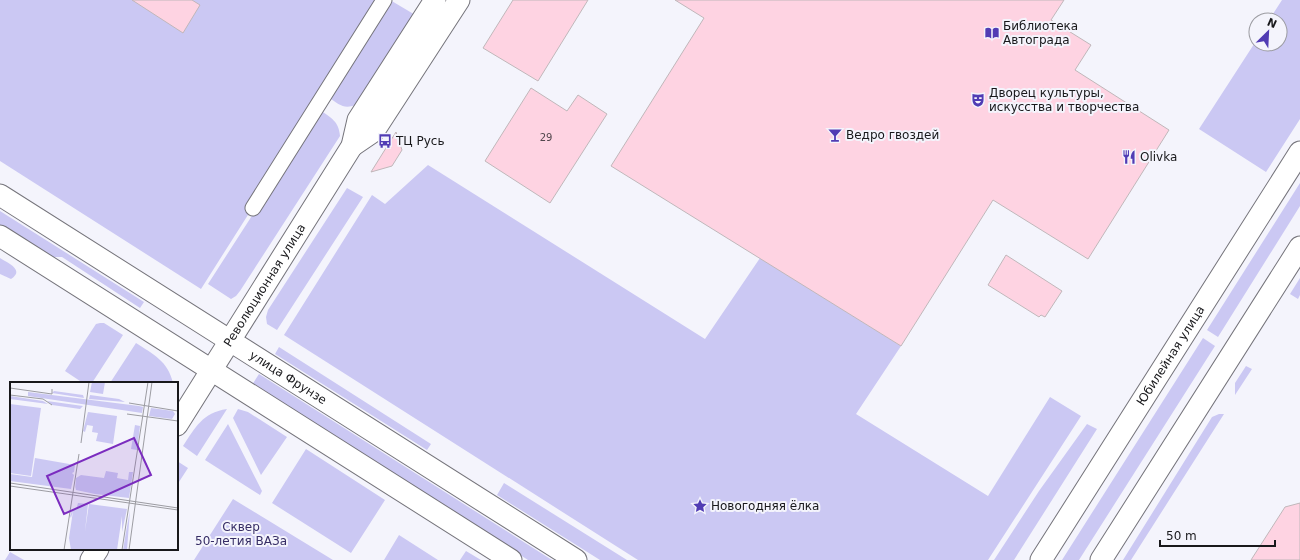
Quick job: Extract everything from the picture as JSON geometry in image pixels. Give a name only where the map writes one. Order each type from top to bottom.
[{"type":"main road","name":"Революционная улица","points":[[178,422],[352,146],[358,120],[435,0]]},
{"type":"main road","name":"Революционная улица","points":[[352,146],[374,131],[459,0]]},
{"type":"main road","name":"Юбилейная улица","points":[[1041,560],[1300,152]]},
{"type":"main road","name":"улица Фрунзе","points":[[0,195],[576,560]]},
{"type":"main road","points":[[0,236],[511,560]]},
{"type":"main road","points":[[1101,560],[1300,247]]},
{"type":"main road","points":[[91,560],[97,550]]},
{"type":"street","points":[[253,208],[384,0]]},
{"type":"green space","points":[[0,0],[384,0],[201,289],[0,161]]},
{"type":"green space","points":[[390,0],[417,16],[358,104],[349,107],[342,106],[328,97]]},
{"type":"green space","points":[[1282,0],[1300,0],[1300,119],[1266,172],[1199,129],[1249,52],[1288,52],[1288,12],[1274,12]]},
{"type":"green space","points":[[320,110],[336,123],[340,136],[240,291],[231,299],[208,284]]},
{"type":"green space","points":[[428,165],[705,339],[760,258],[901,346],[856,414],[988,496],[1050,397],[1081,416],[988,560],[638,560],[284,335],[372,195],[385,204]]},
{"type":"green space","points":[[1300,183],[1300,206],[1218,337],[1207,330]]},
{"type":"green space","points":[[347,188],[363,197],[277,330],[267,324],[266,317],[268,310]]},
{"type":"green space","points":[[0,211],[144,302],[140,308],[62,257],[49,257],[0,228]]},
{"type":"green space","points":[[0,258],[11,264],[16,270],[15,276],[11,279],[0,274]]},
{"type":"green space","points":[[1300,278],[1300,295],[1298,299],[1290,294]]},
{"type":"green space","points":[[104,323],[123,335],[93,382],[82,382],[65,371],[96,324]]},
{"type":"green space","points":[[1203,338],[1215,346],[1079,560],[1062,560]]},
{"type":"green space","points":[[136,343],[164,364],[171,375],[173,382],[111,382]]},
{"type":"green space","points":[[279,347],[431,444],[427,450],[275,354]]},
{"type":"green space","points":[[1246,366],[1252,369],[1235,395],[1235,383]]},
{"type":"green space","points":[[259,374],[552,560],[528,560],[252,385]]},
{"type":"green space","points":[[227,409],[197,456],[183,446],[200,422],[211,414]]},
{"type":"green space","points":[[238,409],[248,412],[287,437],[261,475],[233,418]]},
{"type":"green space","points":[[1219,414],[1224,414],[1131,560],[1123,560],[1212,417]]},
{"type":"green space","points":[[228,424],[262,491],[260,495],[205,460]]},
{"type":"green space","points":[[1087,424],[1097,429],[1014,560],[994,560],[1039,491]]},
{"type":"green space","points":[[306,449],[385,500],[351,553],[272,503]]},
{"type":"green space","points":[[178,462],[188,468],[178,483]]},
{"type":"green space","points":[[504,483],[627,560],[600,560],[497,495]]},
{"type":"green space","name":"Сквер 50-летия ВАЗа","points":[[233,499],[333,560],[194,560]]},
{"type":"green space","points":[[399,535],[438,560],[384,560]]},
{"type":"green space","points":[[466,551],[481,560],[460,560]]},
{"type":"green space","points":[[10,552],[24,560],[5,560]]},
{"type":"building","points":[[132,0],[192,0],[200,5],[183,33]]},
{"type":"building","points":[[513,0],[588,0],[538,81],[483,48]]},
{"type":"building","points":[[675,0],[1064,0],[1051,20],[1091,45],[1075,70],[1169,130],[1088,259],[993,200],[901,346],[611,166],[704,18]]},
{"type":"building","points":[[531,88],[567,111],[578,95],[607,114],[550,203],[485,161]]},
{"type":"building","points":[[396,132],[402,150],[392,166],[371,172]]},
{"type":"building","points":[[1006,255],[1062,291],[1045,317],[1041,315],[1039,317],[988,285]]},
{"type":"building","points":[[1300,503],[1300,560],[1251,560],[1285,507]]},
{"type":"place","name":"Библиотека Автограда","points":[[992,33]]},
{"type":"place","name":"Дворец культуры, искусства и творчества","points":[[978,100]]},
{"type":"place","name":"Ведро гвоздей","points":[[835,135]]},
{"type":"place","name":"ТЦ Русь","points":[[385,141]]},
{"type":"place","name":"Olivka","points":[[1129,157]]},
{"type":"place","name":"Новогодняя ёлка","points":[[700,506]]}]
